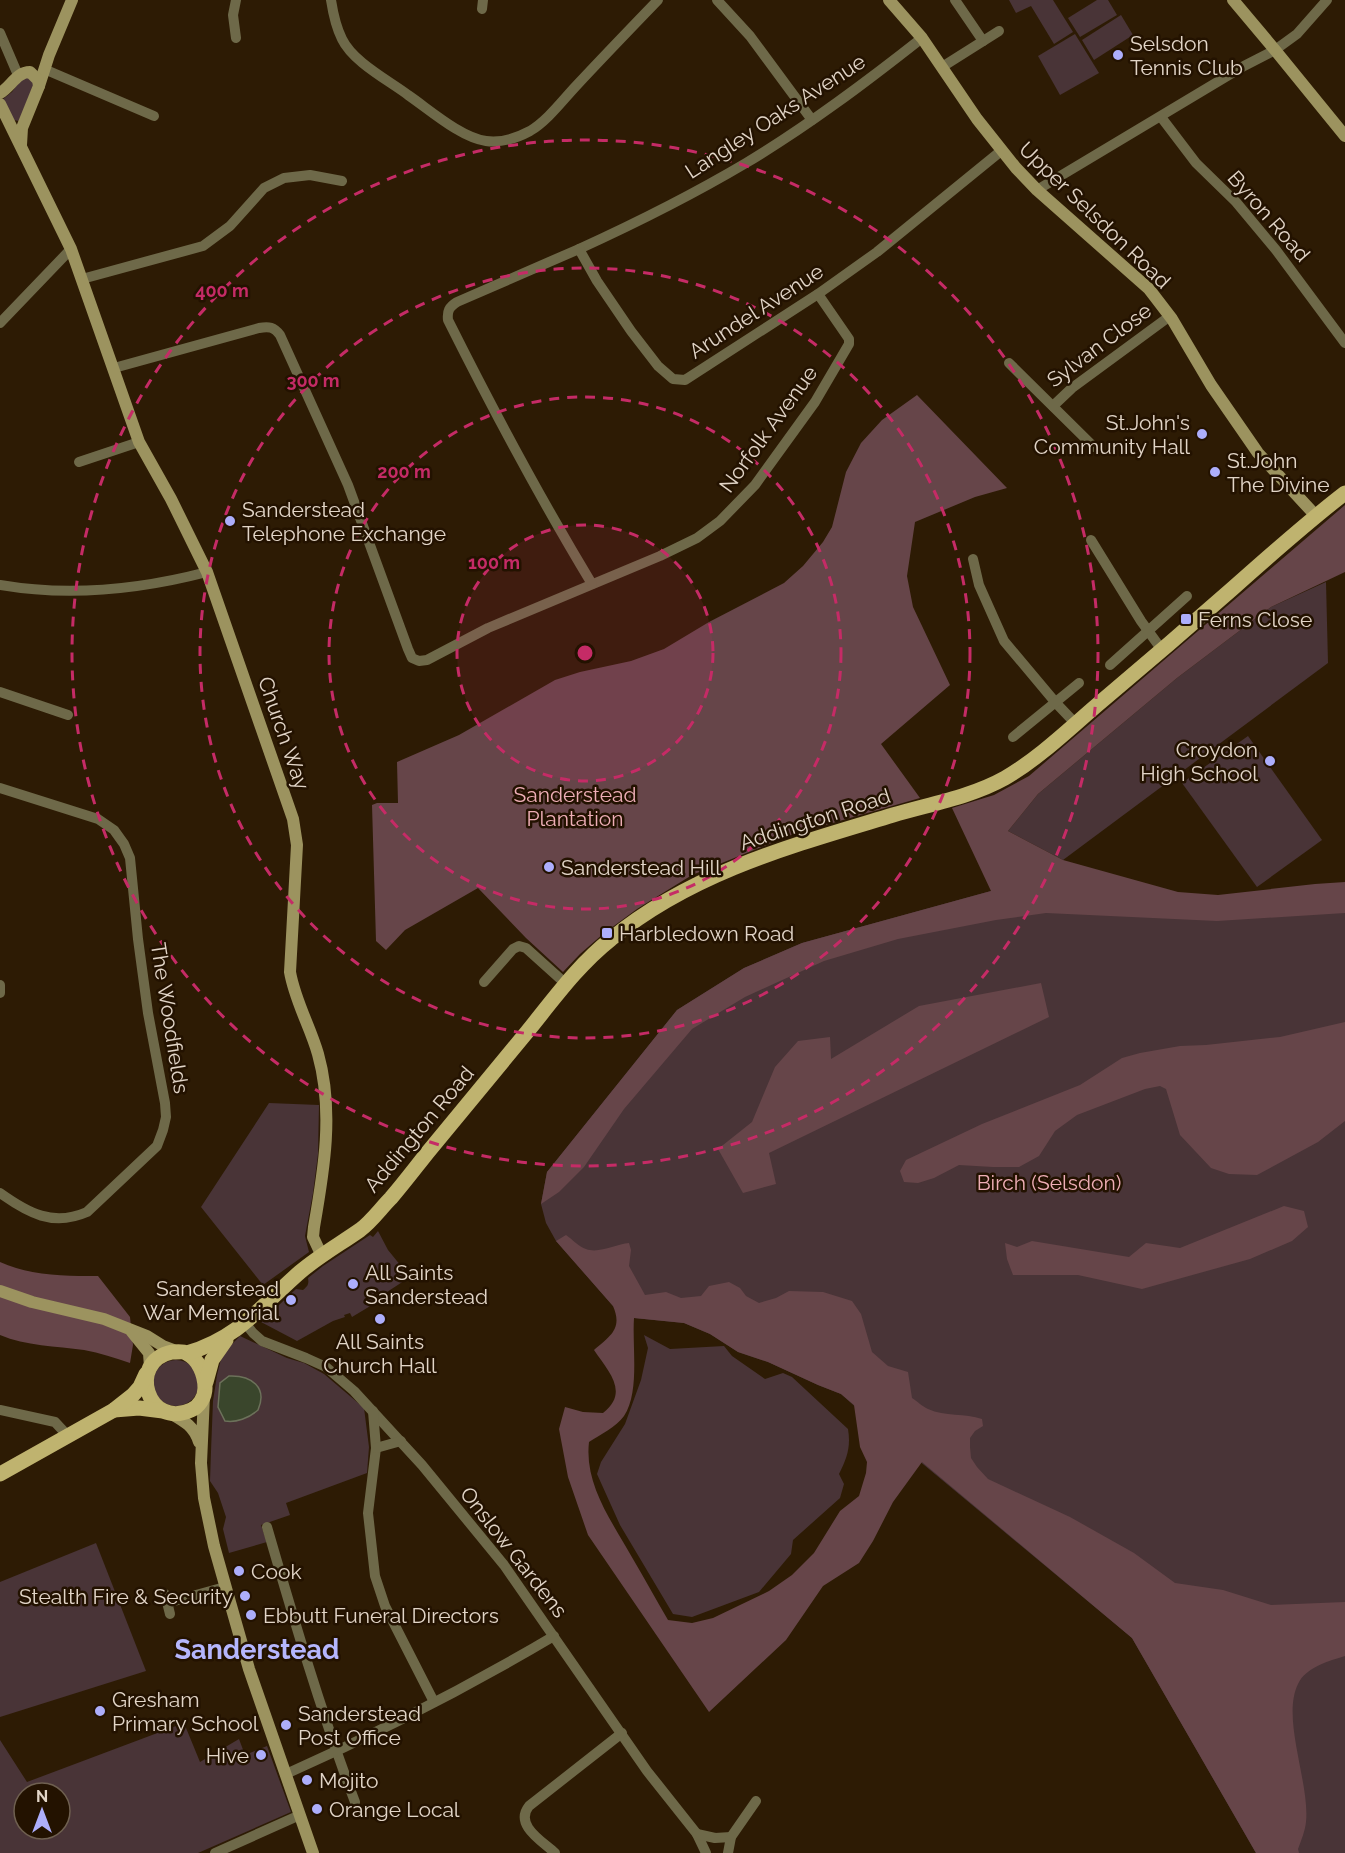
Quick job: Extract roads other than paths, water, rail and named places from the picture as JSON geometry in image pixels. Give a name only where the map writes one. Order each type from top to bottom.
[{"type":"main road","name":"Addington Road","points":[[240,1327],[321,1254],[363,1228],[393,1195],[566,984],[611,938],[641,916],[696,884],[752,860],[799,843],[948,799],[1003,779],[1024,765],[1075,723],[1345,493]]},
{"type":"main road","points":[[0,1474],[114,1410],[140,1387],[149,1369],[161,1356],[210,1346],[240,1327]]},
{"type":"main road","points":[[114,1410],[139,1408],[176,1414],[192,1410],[205,1392],[212,1360],[217,1351],[240,1327]]},
{"type":"main road","points":[[183,1353],[200,1367],[204,1374],[205,1392]]},
{"type":"main road","points":[[149,1369],[147,1388],[149,1396],[154,1405],[166,1412]]},
{"type":"street","points":[[21,147],[21,133],[26,118],[72,0]]},
{"type":"street","points":[[236,0],[233,15],[236,38]]},
{"type":"street","points":[[331,0],[335,22],[342,40],[351,53],[440,118],[470,136],[486,141],[516,138],[532,130],[552,112],[658,0]]},
{"type":"street","points":[[717,0],[750,36],[812,120]]},
{"type":"street","name":"Upper Selsdon Road","points":[[890,0],[922,38],[1001,151],[1037,190],[1149,290],[1170,316],[1211,385],[1258,453],[1316,516]]},
{"type":"street","points":[[955,0],[983,41]]},
{"type":"street","points":[[1233,0],[1345,136]]},
{"type":"street","points":[[1037,190],[1244,66],[1275,50],[1297,34],[1327,0]]},
{"type":"street","points":[[942,67],[999,31]]},
{"type":"street","points":[[0,33],[21,74]]},
{"type":"street","name":"Langley Oaks Avenue","points":[[579,249],[636,223],[747,162],[812,120],[922,38]]},
{"type":"street","points":[[0,93],[21,74],[40,65],[49,55]]},
{"type":"street","points":[[44,69],[154,116]]},
{"type":"street","points":[[21,74],[30,72],[35,75],[39,86]]},
{"type":"street","name":"Church Way","points":[[0,104],[71,249],[140,442],[207,572],[275,764],[294,828],[297,845],[290,972],[293,989],[319,1056],[326,1102],[325,1154],[313,1237],[321,1254]]},
{"type":"street","name":"Byron Road","points":[[1161,117],[1196,162],[1236,202],[1276,250],[1345,343]]},
{"type":"street","points":[[7,120],[16,125],[21,124],[26,118]]},
{"type":"street","name":"Arundel Avenue","points":[[579,249],[597,281],[651,358],[673,379],[685,380],[819,294],[877,252],[1001,151]]},
{"type":"street","points":[[82,279],[203,246],[230,226],[264,188],[284,178],[310,175],[342,181]]},
{"type":"street","points":[[0,322],[71,249]]},
{"type":"street","points":[[579,249],[457,302],[447,312],[448,320],[519,460],[592,584]]},
{"type":"street","name":"Norfolk Avenue","points":[[114,368],[259,328],[276,329],[317,413],[348,485],[412,658],[419,661],[427,660],[488,628],[660,556],[697,538],[720,521],[755,485],[815,402],[849,344],[849,339],[819,294]]},
{"type":"street","name":"Sylvan Close","points":[[1053,406],[1072,388],[1170,316]]},
{"type":"street","name":"Sylvan Close","points":[[1009,363],[1094,447]]},
{"type":"street","points":[[79,462],[140,442]]},
{"type":"street","points":[[1091,540],[1162,650]]},
{"type":"street","points":[[973,559],[979,585],[1004,641],[1075,723]]},
{"type":"street","points":[[0,585],[49,591],[82,592],[134,588],[207,572]]},
{"type":"street","points":[[1110,665],[1187,596]]},
{"type":"street","points":[[1013,737],[1079,682]]},
{"type":"street","points":[[0,692],[68,715]]},
{"type":"street","name":"The Woodfields","points":[[0,788],[98,819],[114,830],[124,844],[130,858],[145,992],[165,1103],[163,1130],[157,1146],[87,1212],[73,1218],[36,1215],[0,1193]]},
{"type":"street","points":[[484,982],[513,949],[519,946],[526,948],[566,984]]},
{"type":"street","points":[[0,985],[0,993]]},
{"type":"street","points":[[0,1291],[32,1302],[105,1318],[147,1336],[163,1346],[183,1353]]},
{"type":"street","name":"Onslow Gardens","points":[[240,1327],[253,1333],[262,1341],[326,1367],[354,1391],[400,1441],[504,1565],[653,1779],[697,1834],[706,1853]]},
{"type":"street","points":[[129,1328],[149,1353],[149,1369]]},
{"type":"street","points":[[205,1392],[201,1463],[208,1521],[249,1670],[314,1853]]},
{"type":"street","points":[[0,1410],[56,1422],[68,1436]]},
{"type":"street","points":[[373,1411],[376,1448],[368,1513],[375,1576],[385,1606],[434,1702]]},
{"type":"street","points":[[166,1412],[193,1428],[201,1449]]},
{"type":"street","points":[[376,1448],[400,1441]]},
{"type":"street","points":[[267,1527],[292,1615],[355,1802]]},
{"type":"street","points":[[167,1604],[225,1587]]},
{"type":"street","points":[[286,1774],[434,1702],[554,1636]]},
{"type":"street","points":[[555,1853],[526,1827],[524,1812],[622,1733]]},
{"type":"street","points":[[728,1853],[731,1837],[756,1801]]},
{"type":"street","points":[[215,1853],[300,1815]]},
{"type":"street","points":[[697,1834],[715,1838],[731,1837]]},
{"type":"place","name":"Selsdon Tennis Club","points":[[1118,55]]},
{"type":"place","name":"St.John's Community Hall","points":[[1202,434]]},
{"type":"place","name":"St.John The Divine","points":[[1215,472]]},
{"type":"place","name":"Sanderstead Telephone Exchange","points":[[230,521]]},
{"type":"place","name":"Ferns Close","points":[[1186,619]]},
{"type":"place","name":"Croydon High School","points":[[1270,761]]},
{"type":"place","name":"Sanderstead Hill","points":[[549,867]]},
{"type":"place","name":"Harbledown Road","points":[[607,933]]},
{"type":"place","name":"All Saints Sanderstead","points":[[353,1284]]},
{"type":"place","name":"Sanderstead War Memorial","points":[[291,1300]]},
{"type":"place","name":"All Saints Church Hall","points":[[380,1319]]},
{"type":"place","name":"Cook","points":[[239,1571]]},
{"type":"place","name":"Stealth Fire & Security","points":[[245,1596]]},
{"type":"place","name":"Ebbutt Funeral Directors","points":[[251,1615]]},
{"type":"place","name":"Gresham Primary School","points":[[100,1711]]},
{"type":"place","name":"Sanderstead Post Office","points":[[286,1725]]},
{"type":"place","name":"Hive","points":[[261,1755]]},
{"type":"place","name":"Mojito","points":[[307,1780]]},
{"type":"place","name":"Orange Local","points":[[317,1809]]},
{"type":"district","name":"Sanderstead","points":[[257,1649]]},
{"type":"park label","name":"Sanderstead Plantation","points":[[575,806]]},
{"type":"park label","name":"Birch (Selsdon)","points":[[1049,1182]]}]
